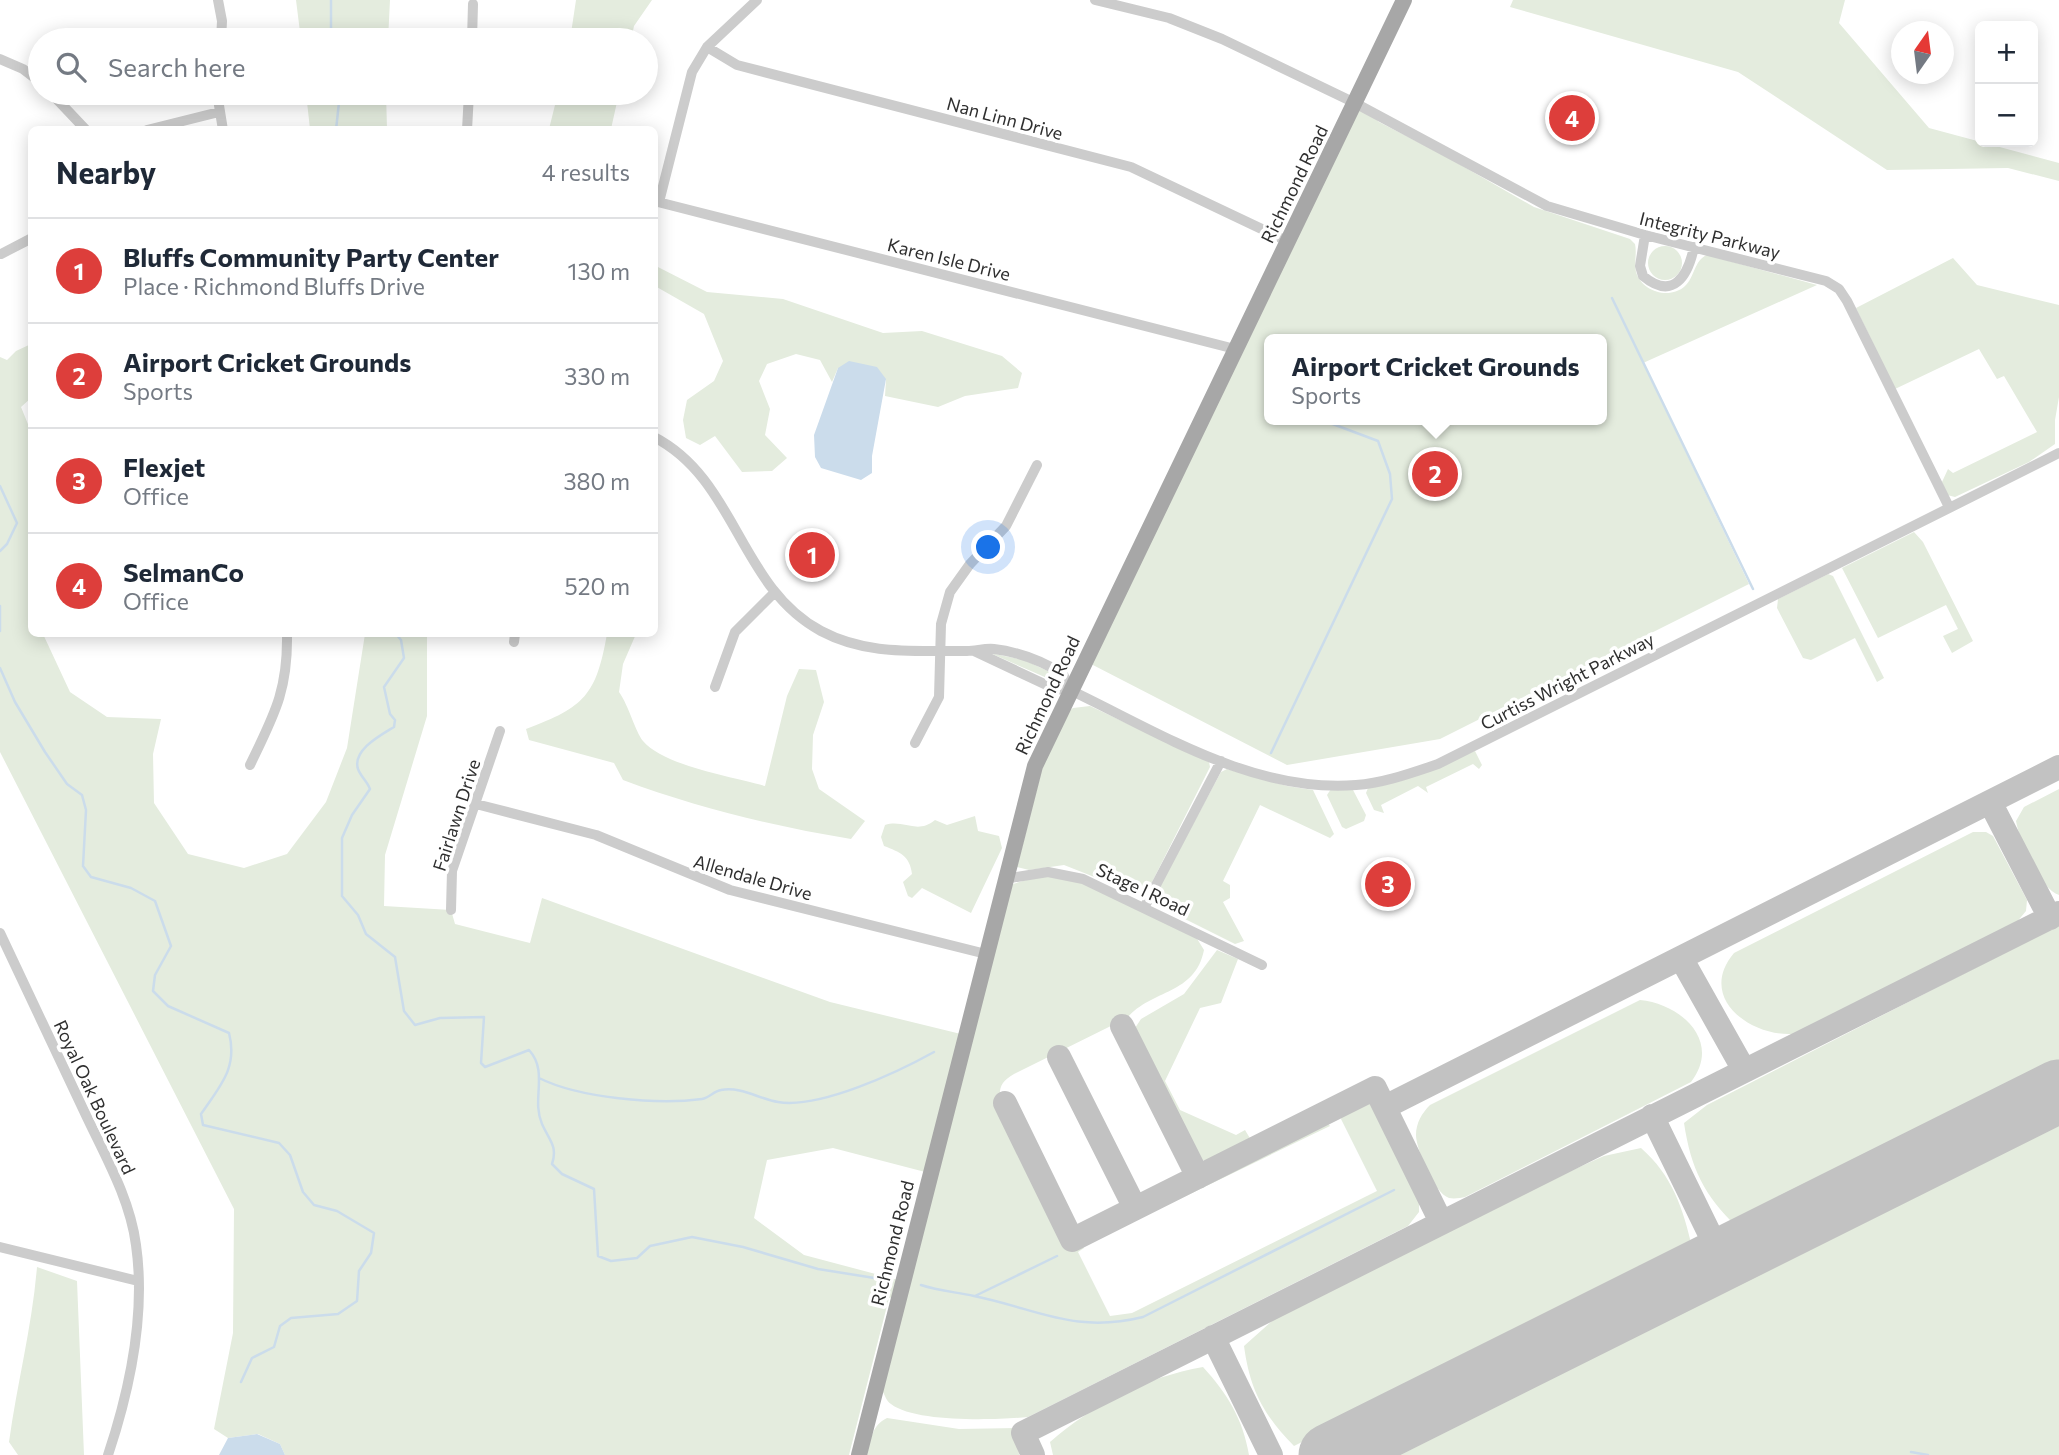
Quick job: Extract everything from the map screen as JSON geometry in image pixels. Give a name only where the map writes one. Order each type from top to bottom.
[{"type":"main road","name":"Richmond Road","points":[[859,1455],[1035,766],[1404,0]]},
{"type":"street","points":[[218,0],[221,28]]},
{"type":"street","points":[[658,197],[692,72],[707,47],[757,0]]},
{"type":"street","name":"Integrity Parkway","points":[[1095,0],[1169,19],[1222,38],[1355,103],[1547,206],[1645,235],[1826,281],[1839,289],[1949,507]]},
{"type":"street","points":[[472,28],[473,4]]},
{"type":"street","name":"Nan Linn Drive","points":[[707,47],[724,60],[737,65],[1131,167],[1287,241]]},
{"type":"street","points":[[0,59],[28,73]]},
{"type":"street","points":[[62,105],[82,126]]},
{"type":"street","points":[[218,105],[222,126]]},
{"type":"street","points":[[467,126],[468,105]]},
{"type":"street","points":[[163,126],[219,112]]},
{"type":"street","name":"Karen Isle Drive","points":[[658,201],[1235,348]]},
{"type":"street","points":[[1645,235],[1640,266],[1643,276],[1661,286],[1672,286],[1682,279],[1695,247]]},
{"type":"street","points":[[1,254],[28,240]]},
{"type":"street","points":[[658,440],[683,456],[709,482],[751,560],[774,593],[803,620],[849,643],[884,651],[940,650],[1011,652],[1045,664],[1063,674],[1070,690],[1055,689],[974,651]]},
{"type":"street","name":"Curtiss Wright Parkway","points":[[1070,690],[1221,761],[1271,779],[1318,786],[1388,781],[1438,764],[2059,453]]},
{"type":"street","points":[[915,743],[937,704],[943,613],[950,592],[970,564],[1006,526],[1037,465]]},
{"type":"street","points":[[715,687],[735,632],[774,593]]},
{"type":"street","points":[[250,765],[282,695],[287,674],[288,637]]},
{"type":"street","name":"Fairlawn Drive","points":[[451,910],[452,871],[500,732]]},
{"type":"street","points":[[1145,906],[1221,761]]},
{"type":"street","name":"Allendale Drive","points":[[476,804],[596,835],[730,890],[985,954]]},
{"type":"street","name":"Stage I Road","points":[[1004,879],[1048,872],[1066,873],[1145,906],[1262,965]]},
{"type":"street","name":"Royal Oak Boulevard","points":[[0,933],[126,1202],[137,1246],[138,1281],[133,1360],[108,1455]]},
{"type":"street","points":[[0,1247],[138,1281]]},
{"type":"shaded area","points":[[296,0],[390,0],[389,28],[300,28]]},
{"type":"shaded area","points":[[576,0],[652,0],[634,28],[572,28]]},
{"type":"shaded area","points":[[1513,0],[1845,0],[1839,23],[1929,128],[1975,140],[1975,147],[2000,147],[2059,163],[2059,181],[2008,168],[1887,170],[1738,72],[1510,7]]},
{"type":"shaded area","points":[[1355,103],[1379,122],[1534,207],[1630,239],[1635,244],[1635,269],[1639,279],[1657,292],[1672,293],[1685,286],[1699,261],[1707,255],[1817,285],[1643,363],[1749,584],[1440,739],[1287,765],[1091,664]]},
{"type":"shaded area","points":[[307,105],[386,105],[387,126],[310,126]]},
{"type":"shaded area","points":[[555,105],[616,105],[612,126],[550,126]]},
{"type":"shaded area","points":[[1665,246],[1677,251],[1682,263],[1677,275],[1665,280],[1653,275],[1648,263],[1653,251]]},
{"type":"shaded area","points":[[1953,258],[1977,285],[2059,305],[2059,397],[2055,444],[2029,462],[1955,497],[1947,495],[1942,482],[1948,469],[1953,473],[2037,432],[2004,376],[1997,379],[1979,349],[1895,389],[1856,308]]},
{"type":"shaded area","points":[[658,267],[707,292],[783,299],[883,333],[922,331],[1002,356],[1022,373],[1018,388],[965,396],[938,407],[885,396],[886,380],[838,368],[832,382],[820,360],[796,354],[767,364],[759,381],[770,409],[765,435],[787,458],[772,471],[742,472],[715,436],[700,445],[686,438],[683,420],[687,400],[714,381],[723,361],[704,314],[658,288]]},
{"type":"shaded area","points":[[28,345],[28,401],[21,407],[28,424],[28,637],[44,637],[70,692],[107,717],[161,719],[153,754],[154,803],[188,854],[244,868],[287,854],[326,802],[347,748],[365,637],[427,637],[427,716],[385,855],[384,906],[451,910],[455,924],[530,943],[542,898],[830,1002],[965,1035],[929,1173],[833,1148],[767,1160],[754,1218],[804,1255],[902,1281],[899,1296],[889,1298],[849,1455],[285,1455],[280,1444],[258,1434],[228,1438],[214,1429],[233,1333],[234,1209],[0,752],[0,357],[7,360],[16,351]]},
{"type":"shaded area","points":[[1914,532],[1923,542],[1973,641],[1952,653],[1943,636],[1958,629],[1946,605],[1878,638],[1842,568]]},
{"type":"shaded area","points":[[1828,574],[1833,576],[1884,678],[1877,682],[1855,638],[1811,660],[1803,658],[1777,608],[1778,599]]},
{"type":"shaded area","points":[[606,637],[635,637],[623,664],[619,692],[637,731],[653,750],[683,764],[765,786],[787,696],[799,669],[816,670],[824,702],[813,735],[812,769],[819,789],[865,821],[851,839],[764,822],[707,808],[623,780],[614,763],[529,740],[526,729],[562,713],[584,696],[592,685]]},
{"type":"shaded area","points":[[990,653],[1024,660],[1050,672],[1051,676],[1047,678]]},
{"type":"shaded area","points":[[1090,706],[1209,762],[1210,767],[1150,886],[1140,895],[1064,865],[1029,870],[1017,867],[1045,757],[1067,713],[1073,708]]},
{"type":"shaded area","points":[[1475,751],[1482,765],[1479,769],[1473,764],[1426,787],[1428,793],[1418,786],[1381,805],[1384,813],[1374,810],[1366,793],[1368,788]]},
{"type":"shaded area","points":[[1227,769],[1287,786],[1313,790],[1334,834],[1330,838],[1260,805],[1223,881],[1230,885],[1230,898],[1223,902],[1244,941],[1235,944],[1163,908],[1159,898],[1159,887],[1221,772]]},
{"type":"shaded area","points":[[1352,788],[1366,815],[1364,821],[1346,829],[1342,827],[1327,795],[1331,789]]},
{"type":"shaded area","points":[[2059,789],[2059,895],[2045,884],[2038,874],[2021,840],[2016,821],[2024,807]]},
{"type":"shaded area","points":[[975,816],[978,831],[999,836],[1002,848],[971,913],[922,888],[912,898],[908,896],[903,882],[912,874],[911,868],[903,856],[884,846],[881,837],[885,825],[916,827],[935,820],[947,825]]},
{"type":"shaded area","points":[[1973,832],[1986,832],[1993,836],[2027,900],[2026,911],[2016,923],[1792,1034],[1760,1028],[1733,1011],[1721,984],[1724,969],[1734,953]]},
{"type":"shaded area","points":[[1040,876],[1081,883],[1121,898],[1196,937],[1204,950],[1192,976],[1182,984],[1148,1001],[1127,1018],[1014,1074],[1003,1083],[1000,1090],[1001,1105],[1072,1241],[1081,1241],[1084,1248],[1078,1252],[1110,1316],[1132,1313],[1377,1191],[1341,1119],[1345,1108],[1364,1098],[1372,1105],[1419,1201],[1419,1212],[1408,1226],[1028,1417],[957,1419],[918,1414],[891,1404],[882,1390],[1007,893],[1013,884]]},
{"type":"shaded area","points":[[2059,925],[2059,1065],[1737,1227],[1716,1204],[1695,1168],[1684,1123],[1707,1105]]},
{"type":"shaded area","points":[[1217,950],[1238,959],[1221,1003],[1200,1008],[1165,1081],[1180,1110],[1236,1135],[1245,1130],[1254,1145],[1219,1162],[1209,1163],[1196,1157],[1131,1034],[1141,1019],[1184,994]]},
{"type":"shaded area","points":[[1640,1000],[1670,1009],[1683,1017],[1693,1028],[1700,1040],[1702,1053],[1699,1067],[1691,1082],[1465,1197],[1449,1198],[1443,1194],[1422,1160],[1417,1142],[1418,1122],[1430,1105]]},
{"type":"shaded area","points":[[2059,1114],[2059,1455],[1375,1455],[1974,1156]]},
{"type":"shaded area","points":[[1319,1121],[1327,1122],[1330,1126],[1091,1242],[1095,1233]]},
{"type":"shaded area","points":[[1641,1148],[1661,1169],[1675,1193],[1692,1247],[1294,1446],[1266,1412],[1254,1389],[1244,1346],[1273,1320],[1494,1205],[1604,1156]]},
{"type":"shaded area","points":[[37,1267],[77,1281],[84,1455],[18,1455],[9,1442],[32,1312]]},
{"type":"shaded area","points":[[1203,1367],[1233,1407],[1243,1430],[1249,1455],[1053,1455],[1050,1442],[1103,1404],[1141,1385]]},
{"type":"shaded area","points":[[887,1418],[959,1429],[1017,1428],[1019,1455],[867,1455],[875,1429]]},
{"type":"water","points":[[849,361],[877,367],[886,379],[872,456],[872,473],[861,480],[821,468],[815,457],[814,435],[838,368]]},
{"type":"water","points":[[257,1434],[280,1444],[285,1455],[219,1455],[228,1438]]},
{"type":"waterway","points":[[331,0],[331,28]]},
{"type":"waterway","points":[[336,126],[339,105]]},
{"type":"waterway","points":[[1612,298],[1753,589]]},
{"type":"waterway","points":[[1271,753],[1392,499],[1390,474],[1378,441],[1335,425]]},
{"type":"waterway","points":[[0,486],[17,523],[7,544],[0,551]]},
{"type":"waterway","points":[[0,606],[0,631]]},
{"type":"waterway","points":[[398,637],[404,658],[384,687],[390,714],[395,720],[394,727],[363,749],[357,762],[358,769],[370,789],[352,815],[342,838],[342,896],[358,915],[366,934],[395,957],[404,1011],[415,1025],[440,1018],[484,1017],[481,1063],[485,1067],[529,1050],[538,1067],[539,1115],[553,1148],[552,1164],[562,1174],[594,1189],[598,1256],[611,1261],[637,1258],[650,1246],[692,1237],[743,1247],[818,1269],[887,1280]]},
{"type":"waterway","points":[[0,668],[15,702],[45,752],[67,784],[82,795],[86,810],[83,866],[91,877],[131,888],[155,901],[171,946],[155,975],[153,991],[168,1006],[229,1033],[229,1067],[221,1085],[201,1114],[203,1125],[279,1143],[290,1155],[303,1192],[314,1205],[337,1211],[374,1233],[371,1253],[359,1271],[357,1301],[338,1314],[291,1318],[280,1326],[274,1347],[252,1358],[241,1382]]},
{"type":"waterway","points":[[539,1078],[575,1091],[619,1098],[684,1101],[705,1098],[728,1089],[778,1102],[795,1103],[836,1095],[858,1087],[934,1052]]},
{"type":"waterway","points":[[921,1285],[997,1301],[1057,1318],[1096,1323],[1119,1322],[1143,1317],[1394,1190]]},
{"type":"waterway","points":[[975,1296],[1057,1256]]},
{"type":"waterway","points":[[1911,1452],[1928,1455]]},
{"type":"taxiway","points":[[1385,1107],[2059,767]]},
{"type":"taxiway","points":[[1990,802],[2050,918]]},
{"type":"taxiway","points":[[1033,1455],[1023,1433],[2059,913]]},
{"type":"taxiway","points":[[1681,958],[1744,1070]]},
{"type":"taxiway","points":[[1122,1026],[1198,1177]]},
{"type":"taxiway","points":[[1059,1057],[1135,1208]]},
{"type":"taxiway","points":[[1005,1103],[1072,1240],[1375,1088],[1441,1222]]},
{"type":"taxiway","points":[[1652,1116],[1722,1259]]},
{"type":"taxiway","points":[[1213,1337],[1271,1455]]},
{"type":"runway","points":[[1330,1455],[2059,1091]]},
{"type":"place","name":"SelmanCo","points":[[1572,118]]},
{"type":"place","name":"Airport Cricket Grounds","points":[[1435,474]]},
{"type":"place","name":"Bluffs Community Party Center","points":[[812,555]]},
{"type":"place","name":"Flexjet","points":[[1388,884]]}]
